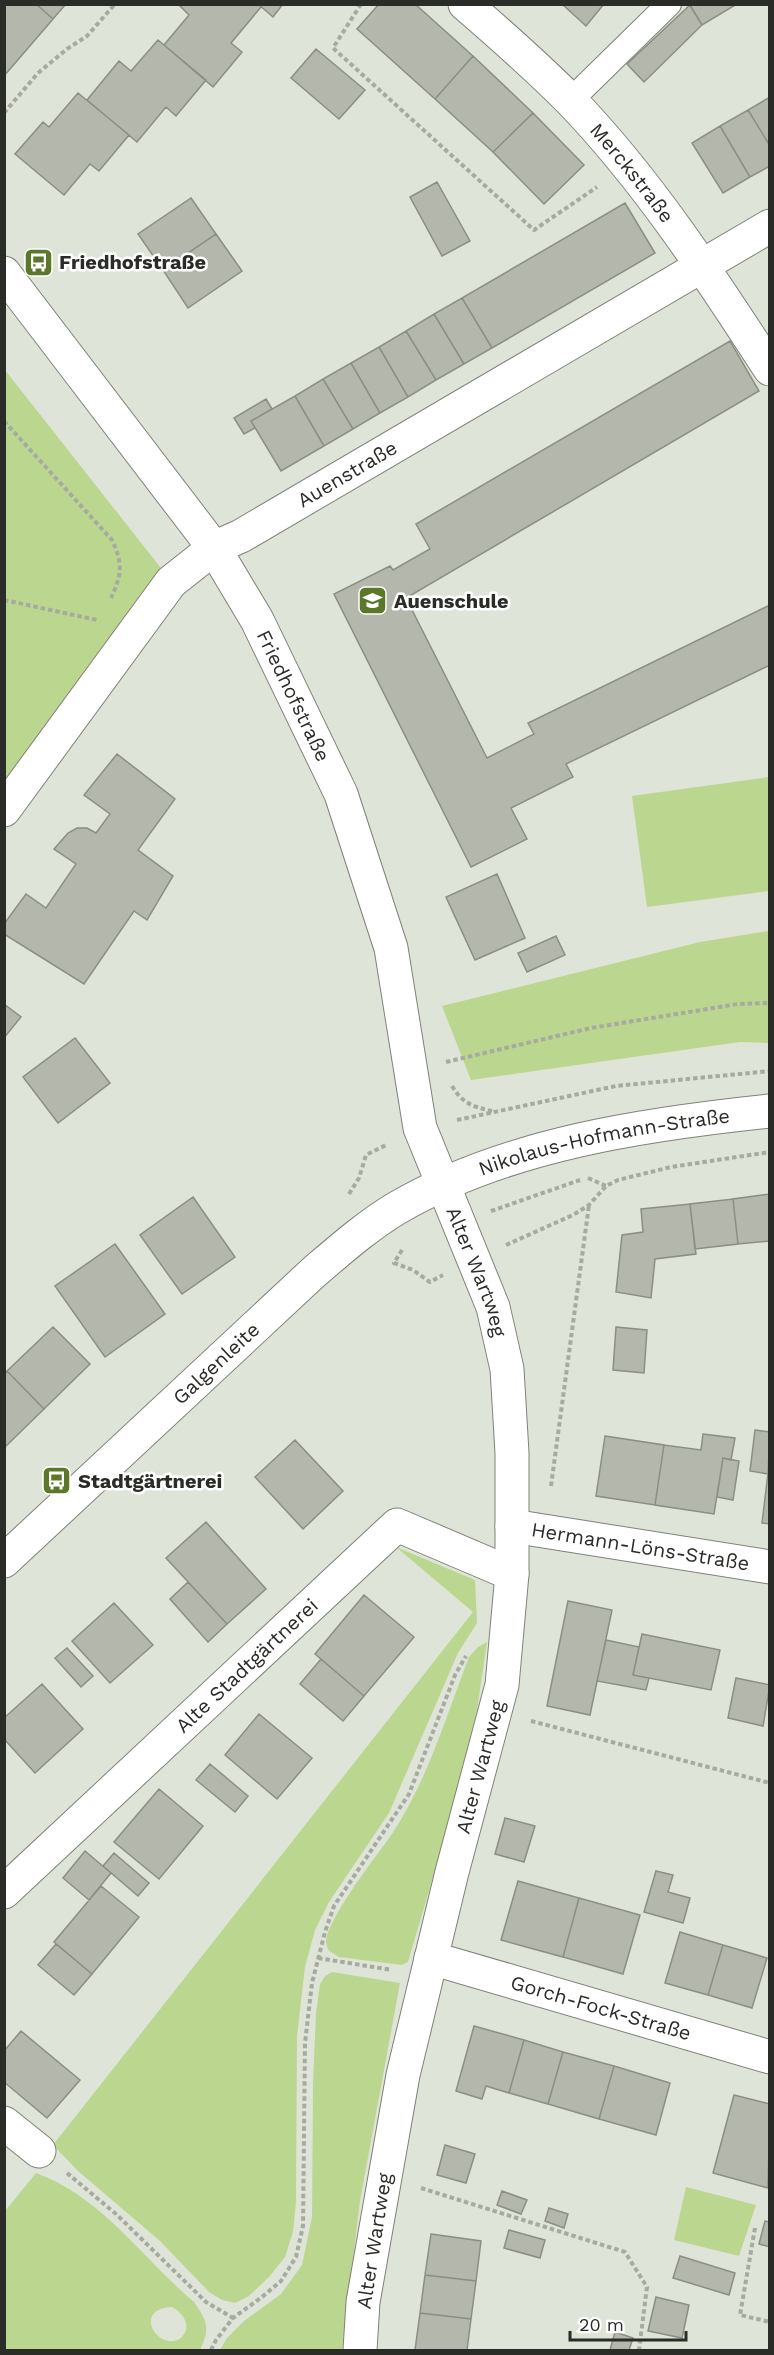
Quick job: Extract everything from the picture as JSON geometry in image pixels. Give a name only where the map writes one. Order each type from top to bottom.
[{"type":"street","name":"Merckstraße","points":[[465,4],[570,101],[627,166],[701,264],[770,369]]},
{"type":"street","name":"Auenstraße","points":[[4,810],[171,582],[214,548],[241,536],[701,264],[770,226]]},
{"type":"street","name":"Friedhofstraße","points":[[4,273],[214,548],[257,620],[341,794],[391,948],[420,1128],[443,1185]]},
{"type":"street","name":"Nikolaus-Hofmann-Straße","points":[[443,1185],[504,1161],[581,1140],[680,1121],[770,1111]]},
{"type":"street","name":"Alter Wartweg","points":[[360,2350],[363,2302],[403,2075],[452,1872],[502,1684],[512,1574],[525,1528],[512,1453],[507,1369],[493,1307],[443,1185]]},
{"type":"street","name":"Galgenleite","points":[[4,1561],[314,1272],[362,1232],[397,1208],[443,1185]]},
{"type":"street","name":"Alte Stadtgärtnerei","points":[[4,1892],[397,1526],[512,1574]]},
{"type":"street","name":"Hermann-Löns-Straße","points":[[525,1528],[770,1567]]},
{"type":"street","name":"Gorch-Fock-Straße","points":[[429,1966],[770,2057]]},
{"type":"street","points":[[4,2123],[39,2151]]},
{"type":"lane","points":[[570,101],[669,4]]},
{"type":"path","points":[[4,113],[38,73],[87,36],[116,4]]},
{"type":"path","points":[[361,4],[333,48],[534,230],[627,166]]},
{"type":"path","points":[[4,421],[112,540],[120,557],[120,578],[107,604]]},
{"type":"path","points":[[4,600],[97,620],[102,612]]},
{"type":"path","points":[[440,1064],[591,1028],[738,1004],[770,1003]]},
{"type":"path","points":[[446,1077],[458,1095],[471,1106],[495,1112]]},
{"type":"path","points":[[606,1186],[618,1180],[671,1167],[770,1152]]},
{"type":"path","points":[[525,1528],[554,1476],[589,1205]]},
{"type":"path","points":[[211,2350],[233,2318],[281,2281],[296,2257],[303,2226],[305,2043],[312,1983],[318,1958],[334,1906],[409,1794],[455,1675],[470,1648]]},
{"type":"path","points":[[495,1712],[770,1783]]},
{"type":"path","points":[[318,1958],[429,1966]]},
{"type":"path","points":[[39,2151],[116,2214],[206,2302],[233,2318]]},
{"type":"path","points":[[384,2176],[625,2252],[647,2287],[639,2350]]},
{"type":"path","points":[[755,2228],[740,2315],[770,2322]]},
{"type":"green space","points":[[5,370],[164,572],[5,790]]},
{"type":"green space","points":[[769,777],[769,891],[647,907],[632,796]]},
{"type":"green space","points":[[769,931],[769,1043],[740,1042],[471,1080],[442,1006],[700,942]]},
{"type":"green space","points":[[396,1547],[475,1580],[477,1623],[458,1653],[389,1813],[329,1902],[315,1930],[305,1967],[297,2036],[296,2202],[293,2232],[285,2257],[269,2277],[249,2296],[235,2303],[222,2300],[209,2292],[160,2241],[78,2171],[53,2145],[473,1612]]},
{"type":"green space","points":[[487,1642],[477,1710],[448,1826],[408,1962],[402,1965],[339,1957],[329,1951],[326,1943],[328,1932],[352,1890],[401,1820],[434,1752],[469,1657],[478,1647]]},
{"type":"green space","points":[[332,1972],[400,1983],[360,2201],[342,2350],[220,2350],[227,2338],[244,2321],[281,2294],[302,2265],[312,2217],[316,2013],[320,1984],[325,1976]]},
{"type":"green space","points":[[36,2173],[59,2183],[81,2197],[120,2230],[194,2302],[206,2325],[200,2350],[5,2350],[5,2211]],"holes":[[[172,2307],[185,2320],[185,2333],[174,2341],[165,2340],[153,2330],[151,2322],[153,2315],[159,2310]]]},
{"type":"green space","points":[[686,2187],[756,2205],[739,2256],[674,2240]]},
{"type":"building","points":[[4,4],[36,4],[53,19],[4,76]]},
{"type":"building","points":[[36,4],[66,4],[53,19]]},
{"type":"building","points":[[181,4],[258,4],[261,7],[231,43],[242,52],[213,87],[164,45],[189,15],[180,6]]},
{"type":"building","points":[[258,4],[283,4],[273,17]]},
{"type":"building","points":[[379,4],[415,4],[473,56],[435,99],[357,29]]},
{"type":"building","points":[[562,4],[604,4],[586,26]]},
{"type":"building","points":[[689,4],[737,4],[702,25]]},
{"type":"building","points":[[690,5],[702,25],[644,82],[627,64]]},
{"type":"building","points":[[158,40],[206,80],[176,116],[166,107],[137,142],[87,100],[119,61],[131,71]]},
{"type":"building","points":[[316,49],[365,90],[339,119],[291,78]]},
{"type":"building","points":[[473,56],[533,113],[493,152],[435,99]]},
{"type":"building","points":[[78,93],[129,135],[99,171],[90,164],[64,195],[15,154],[43,122],[49,127]]},
{"type":"building","points":[[770,97],[770,146],[748,110]]},
{"type":"building","points":[[748,110],[770,146],[770,166],[750,177],[720,126]]},
{"type":"building","points":[[533,113],[584,165],[544,204],[493,152]]},
{"type":"building","points":[[720,126],[750,177],[723,193],[692,143]]},
{"type":"building","points":[[437,182],[470,241],[442,256],[410,197]]},
{"type":"building","points":[[191,198],[216,234],[163,270],[138,234]]},
{"type":"building","points":[[625,203],[655,253],[492,348],[462,298]]},
{"type":"building","points":[[216,234],[242,271],[188,308],[163,270]]},
{"type":"building","points":[[462,298],[492,348],[464,364],[434,314]]},
{"type":"building","points":[[434,314],[464,364],[436,380],[406,331]]},
{"type":"building","points":[[406,331],[436,380],[408,397],[379,347]]},
{"type":"building","name":"Auenschule","points":[[730,341],[759,391],[406,598],[487,758],[534,734],[528,723],[770,605],[770,665],[566,764],[573,777],[511,808],[527,839],[471,867],[334,594],[390,566],[393,570],[430,549],[416,524]]},
{"type":"building","points":[[379,347],[408,397],[380,413],[351,363]]},
{"type":"building","points":[[351,363],[380,413],[353,429],[323,379]]},
{"type":"building","points":[[323,379],[353,429],[324,446],[295,396]]},
{"type":"building","points":[[295,396],[324,446],[281,471],[251,421]]},
{"type":"building","points":[[266,399],[272,409],[251,421],[255,428],[244,434],[234,418]]},
{"type":"building","points":[[117,754],[175,799],[138,850],[173,876],[147,920],[134,911],[84,984],[4,934],[4,924],[26,894],[46,908],[76,864],[54,849],[68,833],[77,828],[87,828],[96,833],[110,814],[84,795]]},
{"type":"building","points":[[497,874],[525,938],[475,960],[446,897]]},
{"type":"building","points":[[556,936],[565,955],[527,972],[518,953]]},
{"type":"building","points":[[4,1004],[21,1017],[4,1038]]},
{"type":"building","points":[[75,1038],[110,1083],[58,1123],[23,1077]]},
{"type":"building","points":[[770,1194],[770,1241],[738,1244],[733,1199]]},
{"type":"building","points":[[193,1197],[235,1257],[182,1294],[140,1235]]},
{"type":"building","points":[[733,1199],[738,1244],[695,1249],[690,1204]]},
{"type":"building","points":[[690,1204],[696,1254],[655,1259],[651,1298],[616,1292],[622,1235],[643,1232],[641,1209]]},
{"type":"building","points":[[115,1244],[165,1314],[105,1357],[55,1286]]},
{"type":"building","points":[[53,1327],[90,1364],[44,1409],[7,1371]]},
{"type":"building","points":[[616,1327],[647,1330],[644,1373],[613,1370]]},
{"type":"building","points":[[7,1371],[44,1409],[4,1448],[4,1374]]},
{"type":"building","points":[[755,1430],[770,1432],[768,1474],[750,1471]]},
{"type":"building","points":[[703,1434],[735,1438],[731,1460],[723,1458],[714,1514],[655,1505],[664,1445],[701,1450]]},
{"type":"building","points":[[605,1436],[664,1445],[655,1505],[596,1496]]},
{"type":"building","points":[[295,1440],[343,1491],[303,1529],[255,1477]]},
{"type":"building","points":[[723,1458],[739,1461],[733,1500],[717,1497]]},
{"type":"building","points":[[770,1465],[770,1524],[762,1523]]},
{"type":"building","points":[[206,1522],[266,1589],[227,1624],[166,1558]]},
{"type":"building","points":[[188,1582],[227,1624],[208,1642],[170,1599]]},
{"type":"building","points":[[364,1595],[414,1637],[364,1696],[315,1654]]},
{"type":"building","points":[[568,1601],[612,1610],[590,1715],[547,1706]]},
{"type":"building","points":[[114,1603],[153,1645],[110,1683],[72,1641]]},
{"type":"building","points":[[642,1634],[720,1650],[711,1690],[633,1675]]},
{"type":"building","points":[[606,1640],[639,1647],[633,1675],[649,1678],[646,1690],[597,1681]]},
{"type":"building","points":[[67,1648],[93,1676],[81,1687],[55,1658]]},
{"type":"building","points":[[321,1659],[364,1696],[343,1721],[300,1684]]},
{"type":"building","points":[[736,1678],[770,1685],[763,1726],[728,1718]]},
{"type":"building","points":[[42,1684],[83,1729],[35,1773],[4,1739],[4,1718]]},
{"type":"building","points":[[259,1714],[312,1758],[277,1799],[225,1755]]},
{"type":"building","points":[[210,1764],[248,1796],[235,1812],[196,1780]]},
{"type":"building","points":[[159,1789],[203,1826],[159,1879],[114,1842]]},
{"type":"building","points":[[505,1818],[535,1826],[524,1862],[495,1854]]},
{"type":"building","points":[[85,1851],[111,1873],[89,1900],[63,1878]]},
{"type":"building","points":[[114,1853],[149,1883],[138,1896],[103,1866]]},
{"type":"building","points":[[656,1871],[673,1875],[668,1892],[690,1898],[683,1923],[644,1912]]},
{"type":"building","points":[[518,1881],[579,1898],[563,1957],[501,1940]]},
{"type":"building","points":[[101,1886],[139,1917],[92,1974],[54,1942]]},
{"type":"building","points":[[579,1898],[640,1915],[623,1974],[563,1957]]},
{"type":"building","points":[[680,1932],[723,1945],[708,1995],[665,1983]]},
{"type":"building","points":[[56,1944],[92,1974],[74,1995],[38,1965]]},
{"type":"building","points":[[723,1945],[767,1958],[752,2008],[708,1995]]},
{"type":"building","points":[[474,2026],[524,2040],[509,2093],[486,2086],[482,2099],[456,2091]]},
{"type":"building","points":[[21,2031],[80,2080],[47,2118],[4,2082],[4,2051]]},
{"type":"building","points":[[524,2040],[563,2052],[548,2104],[509,2093]]},
{"type":"building","points":[[563,2052],[614,2066],[599,2119],[548,2104]]},
{"type":"building","points":[[614,2066],[670,2083],[656,2135],[599,2119]]},
{"type":"building","points":[[734,2095],[770,2104],[768,2188],[713,2173]]},
{"type":"building","points":[[445,2145],[475,2154],[466,2183],[437,2175]]},
{"type":"building","points":[[502,2191],[527,2200],[521,2214],[497,2205]]},
{"type":"building","points":[[549,2208],[568,2214],[564,2228],[545,2221]]},
{"type":"building","points":[[765,2221],[770,2222],[770,2247],[759,2244]]},
{"type":"building","points":[[509,2230],[545,2240],[540,2258],[504,2248]]},
{"type":"building","points":[[431,2234],[481,2241],[476,2281],[425,2275]]},
{"type":"building","points":[[680,2256],[735,2273],[729,2295],[673,2278]]},
{"type":"building","points":[[425,2275],[476,2281],[471,2319],[420,2313]]},
{"type":"building","points":[[656,2297],[689,2305],[682,2338],[648,2331]]},
{"type":"building","points":[[420,2313],[471,2319],[467,2350],[415,2350]]},
{"type":"building","points":[[615,2332],[633,2338],[629,2350],[610,2350]]},
{"type":"place","name":"Friedhofstraße","points":[[38,262]]},
{"type":"place","name":"Auenschule","points":[[373,601]]},
{"type":"place","name":"Stadtgärtnerei","points":[[57,1481]]}]
